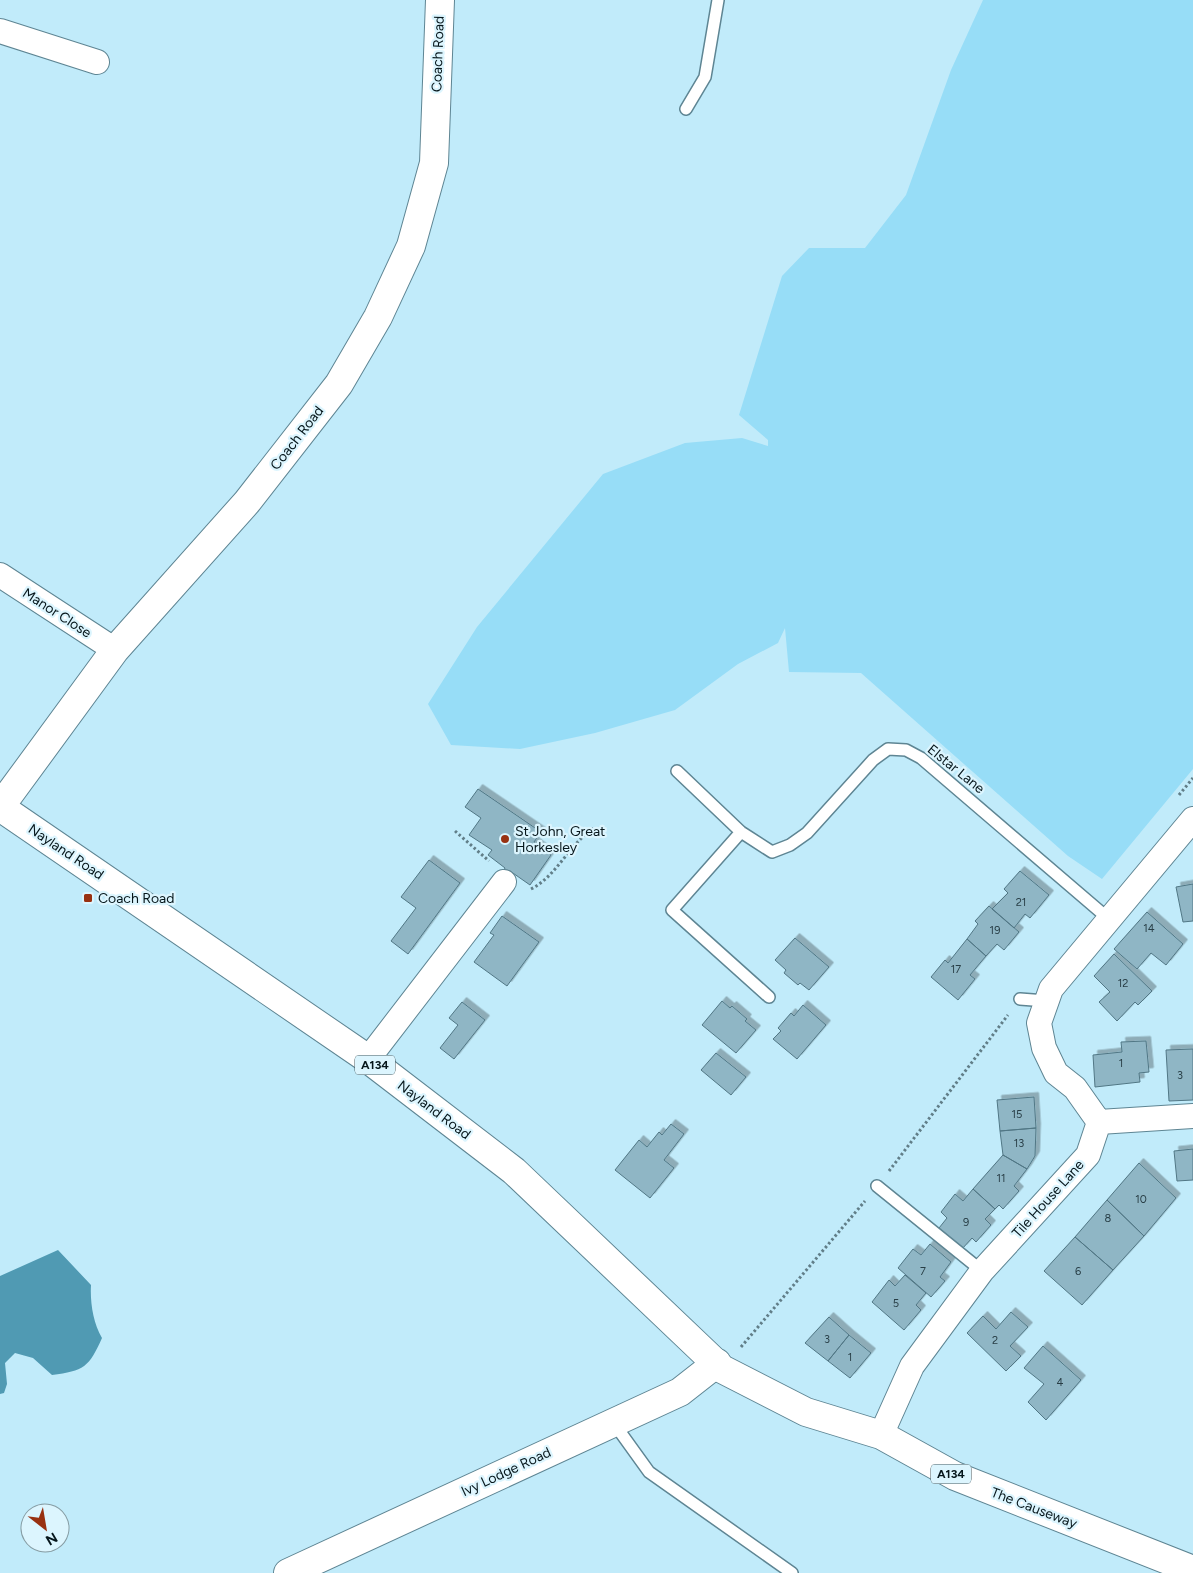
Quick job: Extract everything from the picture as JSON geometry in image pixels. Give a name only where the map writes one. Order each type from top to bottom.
[{"type":"main road","name":"Coach Road","points":[[0,807],[115,650],[247,502],[339,384],[378,318],[411,246],[434,163],[440,0]]},
{"type":"main road","name":"Nayland Road","points":[[0,807],[368,1059],[514,1171],[718,1363]]},
{"type":"main road","name":"Ivy Lodge Road","points":[[288,1573],[680,1392],[718,1363]]},
{"type":"main road","name":"The Causeway","points":[[718,1363],[722,1369],[744,1382],[806,1412],[881,1435],[955,1476],[1193,1570]]},
{"type":"street","points":[[0,31],[97,62]]},
{"type":"street","name":"Manor Close","points":[[0,575],[115,650]]},
{"type":"street","points":[[1193,819],[1051,989],[1039,1023],[1044,1048],[1056,1074],[1075,1088],[1099,1122],[1193,1116]]},
{"type":"street","points":[[368,1059],[508,879]]},
{"type":"street","name":"Tile House Lane","points":[[881,1435],[912,1366],[982,1271],[1088,1155],[1099,1122]]},
{"type":"lane","points":[[686,109],[706,77],[718,0]]},
{"type":"lane","name":"Elstar Lane","points":[[677,771],[689,780],[741,832],[772,852],[790,845],[807,833],[873,760],[888,750],[906,750],[921,758],[1110,920]]},
{"type":"lane","points":[[741,832],[672,910],[768,997]]},
{"type":"lane","points":[[1020,999],[1046,1002]]},
{"type":"lane","points":[[877,1186],[982,1271]]},
{"type":"lane","points":[[613,1422],[649,1472],[792,1573]]},
{"type":"path","points":[[455,830],[508,879],[534,888],[544,880],[583,835],[594,828]]},
{"type":"shaded area","points":[[983,0],[1193,0],[1193,769],[1102,879],[1068,856],[861,673],[789,672],[785,628],[778,643],[738,664],[675,710],[595,733],[520,749],[451,745],[428,704],[477,627],[603,474],[685,443],[742,438],[768,446],[768,440],[739,415],[782,276],[809,248],[865,248],[906,195],[951,70]]},
{"type":"shaded area","points":[[58,1250],[91,1285],[93,1312],[96,1326],[102,1338],[89,1361],[84,1366],[71,1372],[52,1375],[33,1358],[15,1353],[5,1363],[7,1384],[4,1393],[0,1394],[0,1276]]},
{"type":"building","name":"St John, Great Horkesley","points":[[478,789],[541,832],[534,842],[551,855],[530,885],[510,871],[508,873],[504,870],[505,868],[488,855],[492,850],[469,835],[481,818],[465,807]]},
{"type":"building","points":[[429,860],[460,883],[408,954],[391,941],[416,908],[401,897]]},
{"type":"building","points":[[1020,871],[1049,895],[1030,918],[1025,914],[1014,928],[992,909],[1008,893],[1004,889]]},
{"type":"building","points":[[1193,884],[1193,921],[1183,922],[1176,887]]},
{"type":"building","points":[[989,906],[1019,932],[1004,950],[997,944],[986,956],[967,939],[978,924],[975,921]]},
{"type":"building","points":[[1147,912],[1183,944],[1166,965],[1151,953],[1137,969],[1114,949]]},
{"type":"building","points":[[502,916],[539,942],[507,986],[474,962],[494,935],[490,933]]},
{"type":"building","points":[[795,938],[829,967],[809,990],[800,983],[798,985],[784,973],[786,970],[775,960]]},
{"type":"building","points":[[967,939],[986,956],[970,975],[975,979],[958,1000],[931,977],[945,960],[948,963]]},
{"type":"building","points":[[1114,954],[1152,991],[1138,1005],[1135,1002],[1117,1021],[1099,1002],[1110,992],[1094,976]]},
{"type":"building","points":[[722,1001],[730,1008],[732,1006],[756,1030],[736,1053],[702,1025]]},
{"type":"building","points":[[462,1002],[485,1020],[454,1059],[440,1048],[458,1025],[449,1018]]},
{"type":"building","points":[[803,1005],[826,1025],[797,1059],[773,1039],[781,1031],[778,1028],[791,1013],[794,1016]]},
{"type":"building","points":[[1146,1041],[1149,1072],[1139,1073],[1140,1082],[1095,1087],[1093,1055],[1122,1052],[1121,1042]]},
{"type":"building","points":[[1193,1049],[1193,1100],[1169,1101],[1166,1050]]},
{"type":"building","points":[[716,1053],[746,1077],[731,1095],[701,1070]]},
{"type":"building","points":[[1034,1097],[1036,1128],[1000,1131],[997,1100]]},
{"type":"building","points":[[671,1124],[684,1134],[664,1160],[674,1168],[650,1198],[615,1170],[639,1140],[647,1147],[659,1132],[662,1135]]},
{"type":"building","points":[[1036,1128],[1035,1156],[1027,1169],[1003,1155],[1000,1131]]},
{"type":"building","points":[[1193,1149],[1193,1180],[1177,1181],[1174,1151]]},
{"type":"building","points":[[1003,1155],[1027,1169],[1014,1186],[1019,1191],[1003,1209],[999,1205],[995,1209],[973,1189]]},
{"type":"building","points":[[1139,1163],[1176,1198],[1144,1236],[1107,1200]]},
{"type":"building","points":[[973,1189],[995,1209],[985,1219],[991,1225],[976,1242],[972,1238],[962,1249],[939,1228],[947,1218],[941,1212],[955,1194],[963,1201]]},
{"type":"building","points":[[1107,1200],[1144,1236],[1113,1270],[1075,1237]]},
{"type":"building","points":[[1075,1237],[1113,1270],[1082,1305],[1044,1271]]},
{"type":"building","points":[[930,1244],[951,1262],[940,1277],[945,1281],[931,1297],[898,1268],[913,1249],[921,1255]]},
{"type":"building","points":[[905,1275],[926,1293],[916,1305],[921,1310],[904,1330],[872,1302],[889,1280],[895,1286]]},
{"type":"building","points":[[1011,1312],[1028,1327],[1010,1346],[1021,1356],[1006,1371],[967,1333],[983,1316],[996,1329]]},
{"type":"building","points":[[829,1317],[849,1335],[828,1361],[805,1343]]},
{"type":"building","points":[[849,1335],[871,1353],[850,1378],[828,1361]]},
{"type":"building","points":[[1043,1346],[1081,1380],[1046,1420],[1028,1402],[1044,1384],[1024,1368]]},
{"type":"place","name":"St John, Great Horkesley","points":[[505,839]]},
{"type":"place","name":"Coach Road","points":[[88,898]]}]
